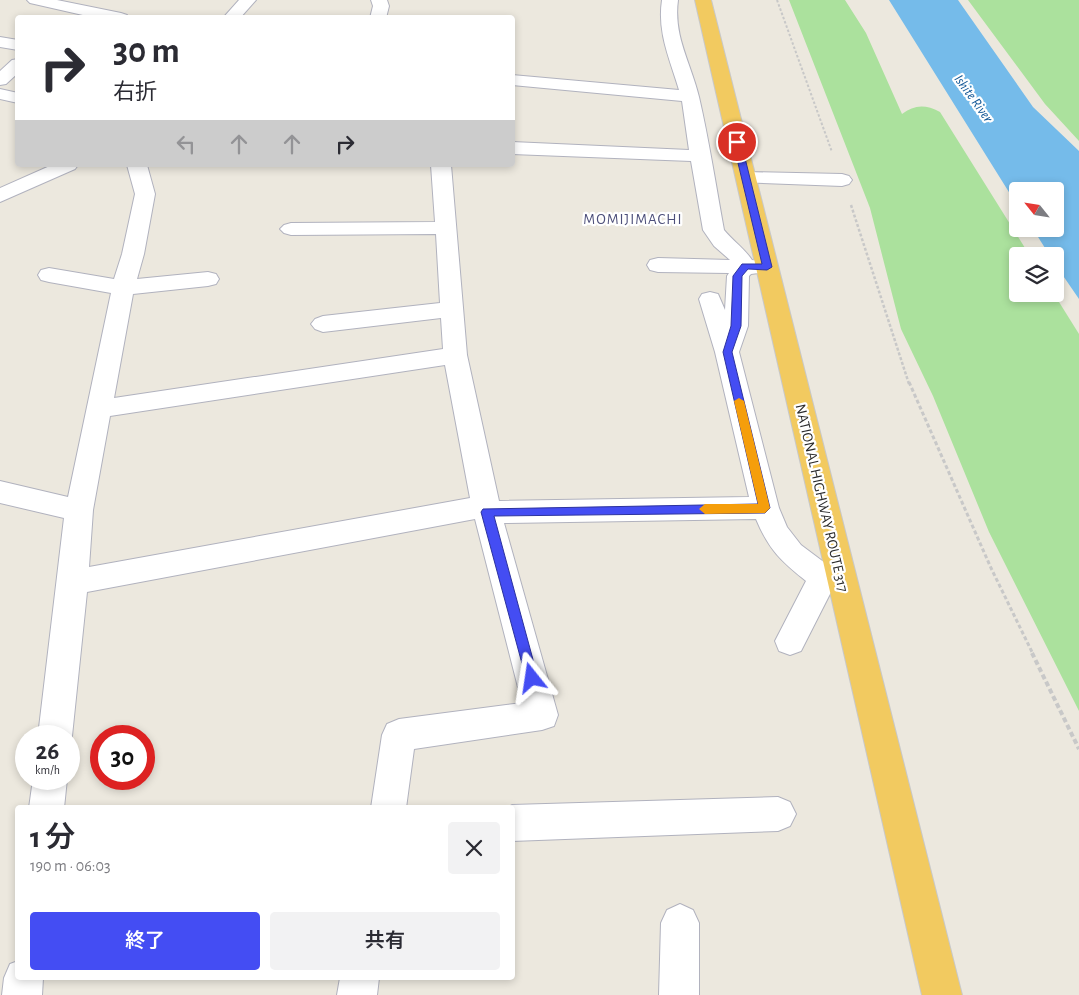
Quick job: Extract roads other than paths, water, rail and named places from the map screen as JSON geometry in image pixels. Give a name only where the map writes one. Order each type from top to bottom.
[{"type":"highway","name":"NATIONAL HIGHWAY ROUTE 317","points":[[703,0],[746,178],[756,266],[832,578],[942,995]]},
{"type":"street","points":[[35,0],[73,13],[92,15]]},
{"type":"street","points":[[234,15],[248,0]]},
{"type":"street","points":[[379,0],[381,6],[379,15]]},
{"type":"street","points":[[670,0],[668,20],[673,48],[690,96],[714,230],[722,241],[756,266]]},
{"type":"street","points":[[0,42],[15,44]]},
{"type":"street","points":[[0,80],[15,67]]},
{"type":"street","points":[[515,80],[690,96]]},
{"type":"street","points":[[0,94],[15,97]]},
{"type":"street","points":[[515,148],[700,156]]},
{"type":"street","points":[[0,196],[64,167]]},
{"type":"street","points":[[56,725],[73,582],[79,510],[123,288],[134,254],[145,194],[138,167]]},
{"type":"street","points":[[388,805],[399,735],[542,715],[486,509],[456,354],[441,167]]},
{"type":"street","points":[[746,178],[842,180]]},
{"type":"street","points":[[292,229],[447,228]]},
{"type":"street","points":[[658,265],[756,266]]},
{"type":"street","points":[[728,352],[736,326],[738,276],[756,266]]},
{"type":"street","points":[[50,275],[123,288],[208,279]]},
{"type":"street","points":[[710,299],[728,352],[765,508],[776,533],[791,553],[832,578],[790,641]]},
{"type":"street","points":[[323,324],[452,309]]},
{"type":"street","points":[[100,409],[456,354]]},
{"type":"street","points":[[0,492],[79,510]]},
{"type":"street","points":[[73,582],[486,509],[765,508]]},
{"type":"street","points":[[46,805],[48,790]]},
{"type":"street","points":[[515,823],[778,814]]},
{"type":"street","points":[[679,995],[680,923]]},
{"type":"street","points":[[22,995],[24,980]]},
{"type":"street","points":[[357,995],[360,980]]},
{"type":"water","name":"Ishite River","points":[[889,0],[958,0],[1033,107],[1079,151],[1079,299],[1064,277],[1064,247],[1044,247],[1039,238],[1064,238],[1064,182],[1009,182],[1009,192]]},
{"type":"district","name":"MOMIJIMACHI","points":[[633,219]]}]
